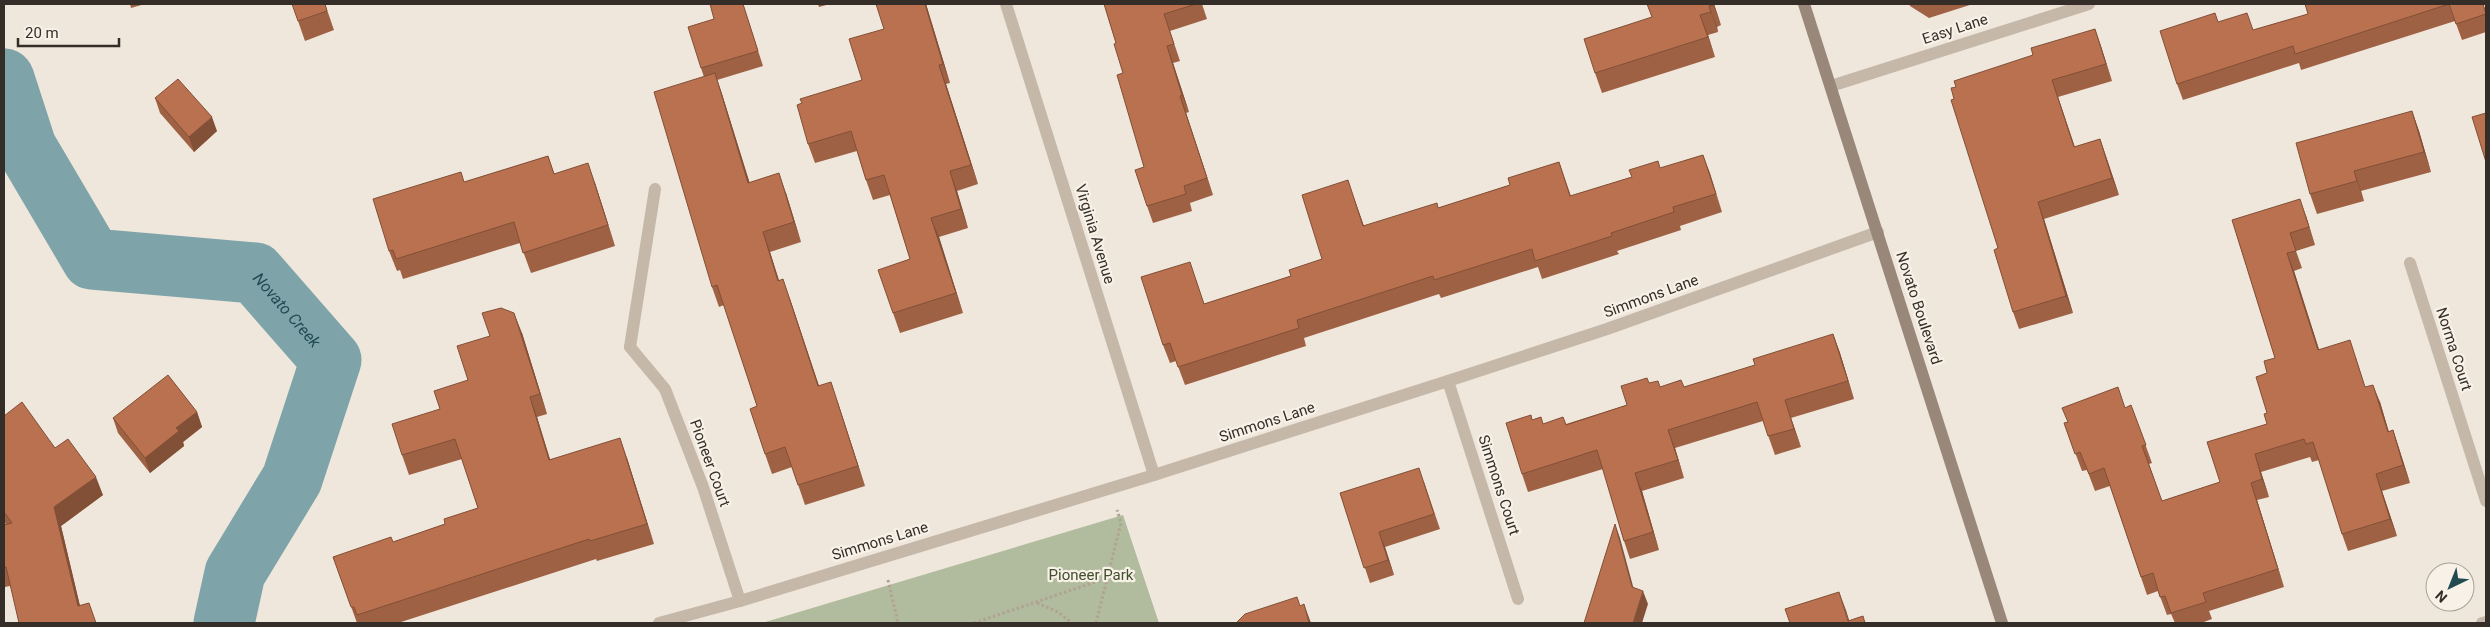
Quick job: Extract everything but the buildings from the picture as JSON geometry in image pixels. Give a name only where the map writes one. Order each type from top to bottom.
[{"type":"main road","name":"Novato Boulevard","points":[[1804,4],[2002,623]]},
{"type":"street","name":"Virginia Avenue","points":[[1006,4],[1154,475]]},
{"type":"street","name":"Easy Lane","points":[[1831,86],[2089,4]]},
{"type":"street","name":"Pioneer Court","points":[[655,189],[630,347],[665,389],[703,487],[740,601]]},
{"type":"street","name":"Simmons Lane","points":[[659,623],[740,601],[1154,475],[1607,329],[1878,232]]},
{"type":"street","name":"Norma Court","points":[[2410,263],[2486,501]]},
{"type":"street","name":"Simmons Court","points":[[1448,380],[1518,599]]},
{"type":"street","points":[[2482,623],[2486,622]]},
{"type":"path","points":[[1096,623],[1121,523]]},
{"type":"path","points":[[883,557],[898,623]]},
{"type":"path","points":[[974,623],[1107,578]]},
{"type":"path","points":[[1036,603],[1058,612],[1072,623]]},
{"type":"green space","name":"Pioneer Park","points":[[1123,515],[1159,623],[762,623]]},
{"type":"waterway","name":"Novato Creek","points":[[4,79],[26,147],[92,259],[255,273],[331,360],[292,479],[235,573],[224,623]]}]
